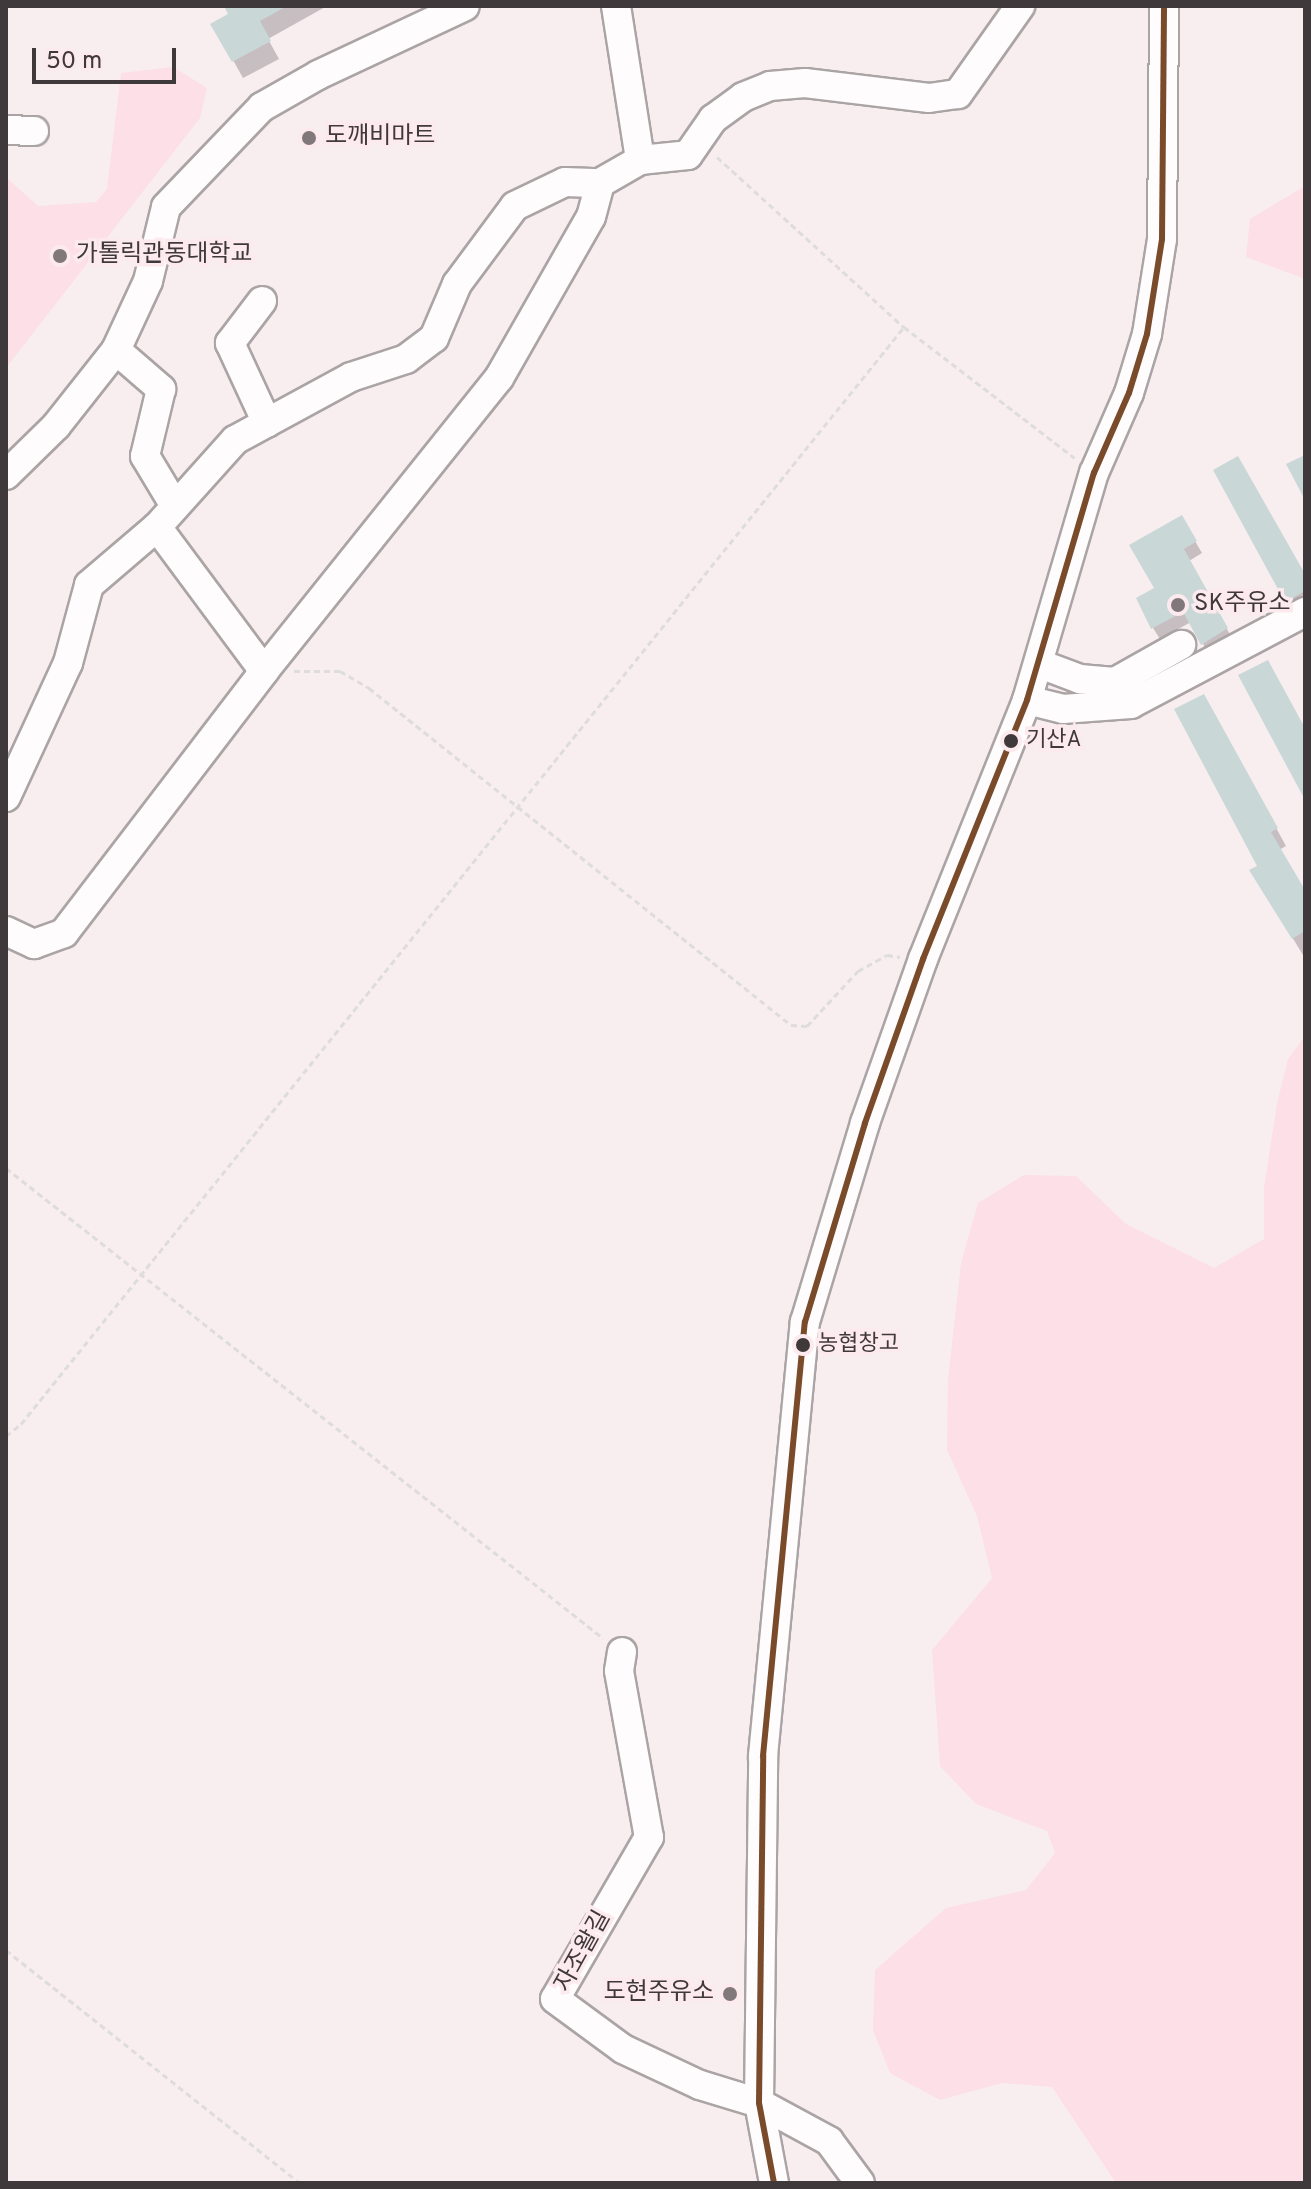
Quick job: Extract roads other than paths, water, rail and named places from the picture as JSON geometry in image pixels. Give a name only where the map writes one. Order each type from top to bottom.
[{"type":"street","points":[[6,475],[56,426],[116,350],[148,281],[166,207],[262,107],[318,75],[465,6]]},
{"type":"street","points":[[616,6],[640,160]]},
{"type":"street","points":[[6,797],[68,663],[89,585],[166,517],[235,440],[351,377],[406,359],[434,338],[457,284],[515,206],[565,182],[600,183],[640,160],[688,155],[713,119],[743,97],[770,86],[805,83],[929,98],[958,94],[1020,6]]},
{"type":"street","points":[[774,2183],[759,2103],[763,1756],[805,1322],[865,1123],[923,959],[1027,700],[1094,473],[1129,393],[1158,278],[1162,239],[1164,6]]},
{"type":"street","points":[[6,931],[34,944],[64,933],[264,671],[499,378],[591,217],[600,183]]},
{"type":"street","points":[[262,301],[230,343],[267,423]]},
{"type":"street","points":[[116,350],[161,389],[145,456],[166,517],[264,671]]},
{"type":"street","points":[[1027,700],[1063,709],[1131,704],[1305,612]]},
{"type":"street","points":[[1040,664],[1080,679],[1115,682],[1181,645]]},
{"type":"street","name":"자조왈길","points":[[622,1652],[619,1671],[649,1837],[555,1999],[623,2049],[700,2085],[759,2103],[829,2141],[860,2183]]},
{"type":"place","name":"도깨비마트","points":[[309,138]]},
{"type":"place","name":"가톨릭관동대학교","points":[[60,256]]},
{"type":"place","name":"SK주유소","points":[[1178,605]]},
{"type":"place","name":"기산A","points":[[1011,741]]},
{"type":"place","name":"농협창고","points":[[803,1345]]},
{"type":"place","name":"도현주유소","points":[[730,1994]]}]
